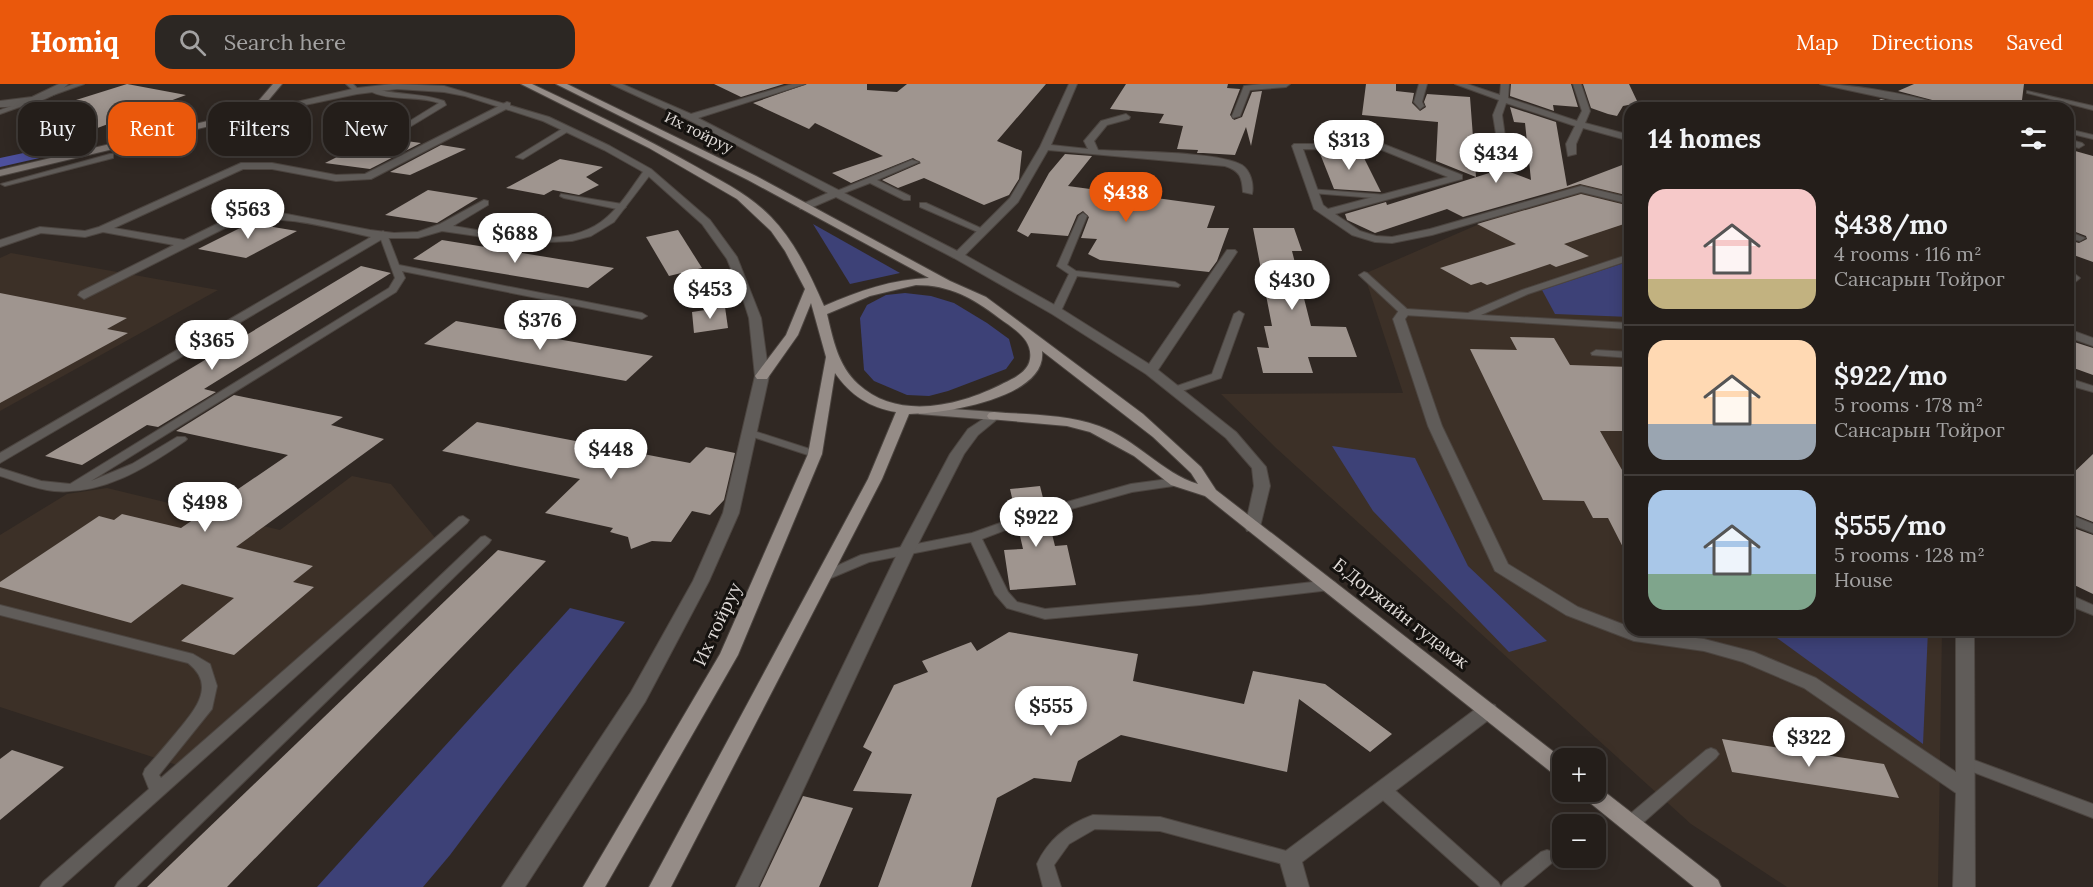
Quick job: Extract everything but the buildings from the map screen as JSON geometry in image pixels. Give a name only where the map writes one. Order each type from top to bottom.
[{"type":"main road","points":[[262,102],[278,84]]},
{"type":"main road","name":"Их тойруу","points":[[525,84],[652,146],[741,196],[778,231],[802,269],[821,312]]},
{"type":"main road","name":"Их тойруу","points":[[560,84],[752,178],[948,284]]},
{"type":"main road","points":[[0,173],[108,147]]},
{"type":"main road","points":[[923,283],[948,284],[976,297],[1092,379],[1198,472],[1210,493],[1176,482],[1139,453],[1095,429],[1067,422],[904,410],[871,400],[859,393],[831,359],[821,312],[856,296],[888,286],[923,283]]},
{"type":"main road","points":[[762,376],[792,335],[811,289]]},
{"type":"main road","points":[[924,411],[947,409],[986,399],[1018,381],[1035,365],[1037,352],[1031,336]]},
{"type":"main road","name":"Их тойруу","points":[[594,887],[729,655],[815,454],[831,359]]},
{"type":"main road","points":[[660,887],[875,479],[904,410]]},
{"type":"main road","name":"Б.Доржийн гудамж","points":[[1210,493],[1552,761]]},
{"type":"main road","points":[[1603,802],[1710,887]]},
{"type":"street","points":[[0,105],[25,101],[54,91],[64,84]]},
{"type":"street","points":[[615,84],[690,117],[958,256],[1056,311],[1151,372],[1231,435],[1259,467],[1262,486],[1253,526]]},
{"type":"street","points":[[690,117],[801,84]]},
{"type":"street","points":[[958,256],[1014,200],[1045,147],[1073,84]]},
{"type":"street","points":[[1236,116],[1247,88],[1286,84]]},
{"type":"street","points":[[1420,106],[1418,102],[1423,84]]},
{"type":"street","points":[[1459,84],[1581,125],[1624,136]]},
{"type":"street","points":[[1501,144],[1497,117],[1500,103],[1504,99],[1504,84]]},
{"type":"street","points":[[1571,154],[1571,144],[1584,118],[1585,104],[1577,84]]},
{"type":"street","points":[[1824,84],[1917,102]]},
{"type":"street","points":[[305,102],[370,89],[397,86],[440,86],[507,105],[568,129],[648,171],[706,222],[733,259],[754,318],[762,376],[751,434],[731,513],[701,581],[638,697],[513,887]]},
{"type":"street","points":[[0,244],[40,230],[85,234],[103,229],[241,166],[258,165],[347,178],[367,177],[507,105]]},
{"type":"street","points":[[1094,153],[1089,141],[1104,123],[1126,117]]},
{"type":"street","points":[[2074,144],[2079,145]]},
{"type":"street","points":[[1326,213],[1458,177],[1383,147],[1297,146],[1318,207],[1326,213],[1356,233],[1376,239],[1392,240],[1432,232],[1581,189],[1624,200]]},
{"type":"street","points":[[1045,147],[1215,162],[1239,168],[1247,178],[1248,192]]},
{"type":"street","points":[[441,228],[548,241],[583,237],[604,224],[622,207],[648,171]]},
{"type":"street","points":[[804,207],[836,193]]},
{"type":"street","points":[[84,295],[238,219],[268,214],[383,234],[418,235],[441,228],[484,203]]},
{"type":"street","points":[[103,229],[186,244]]},
{"type":"street","points":[[0,459],[383,234]]},
{"type":"street","points":[[1151,372],[1231,252]]},
{"type":"street","points":[[1404,312],[1399,319],[1436,426],[1501,567],[1572,611],[1624,631]]},
{"type":"street","points":[[2074,335],[2093,342]]},
{"type":"street","points":[[747,887],[907,550],[957,454],[973,432],[994,416]]},
{"type":"street","points":[[1638,636],[1704,645],[1737,654],[1810,683],[1966,789]]},
{"type":"street","points":[[1964,887],[1965,636]]},
{"type":"street","points":[[1298,887],[1290,859],[1488,710]]},
{"type":"lane","points":[[0,112],[81,84]]},
{"type":"lane","points":[[349,84],[357,91]]},
{"type":"lane","points":[[370,89],[377,93],[431,98],[442,102],[443,105],[409,125]]},
{"type":"lane","points":[[2029,92],[2069,102]]},
{"type":"lane","points":[[2074,103],[2093,108]]},
{"type":"lane","points":[[520,156],[568,129]]},
{"type":"lane","points":[[2074,132],[2093,137]]},
{"type":"lane","points":[[2,182],[110,156]]},
{"type":"lane","points":[[836,193],[915,162]]},
{"type":"lane","points":[[871,180],[907,198]]},
{"type":"lane","points":[[1312,192],[1387,197]]},
{"type":"lane","points":[[564,196],[622,207]]},
{"type":"lane","points":[[922,205],[984,231]]},
{"type":"lane","points":[[1083,216],[1062,266],[1074,273],[1174,285]]},
{"type":"lane","points":[[71,488],[393,290],[400,278],[383,234]]},
{"type":"lane","points":[[1469,316],[1525,292],[1624,259]]},
{"type":"lane","points":[[397,267],[642,316]]},
{"type":"lane","points":[[1056,311],[1074,273]]},
{"type":"lane","points":[[1364,275],[1404,312],[1624,326]]},
{"type":"lane","points":[[1175,390],[1217,376],[1239,314]]},
{"type":"lane","points":[[1596,353],[1624,354]]},
{"type":"lane","points":[[2074,383],[2093,389]]},
{"type":"lane","points":[[751,434],[815,454]]},
{"type":"lane","points":[[0,472],[51,487],[87,486],[117,477],[181,439]]},
{"type":"lane","points":[[1046,512],[1131,488],[1176,482]]},
{"type":"lane","points":[[49,887],[463,519]]},
{"type":"lane","points":[[824,577],[866,558],[975,537],[1017,521]]},
{"type":"lane","points":[[2074,521],[2093,529]]},
{"type":"lane","points":[[975,537],[1002,594],[1012,605],[1045,614],[1330,585]]},
{"type":"lane","points":[[124,887],[485,540]]},
{"type":"lane","points":[[2074,602],[2093,610]]},
{"type":"lane","points":[[0,610],[193,659],[205,668],[210,686],[205,709],[150,774],[158,791]]},
{"type":"lane","points":[[1630,824],[1711,754]]},
{"type":"lane","points":[[1966,763],[2093,812]]},
{"type":"lane","points":[[1383,789],[1492,887]]},
{"type":"lane","points":[[1052,887],[1045,864],[1063,839],[1093,822],[1160,824],[1290,859]]},
{"type":"lane","points":[[1510,887],[1547,857]]},
{"type":"shaded area","points":[[18,154],[18,156],[48,156],[0,167],[0,158]]},
{"type":"shaded area","points":[[1574,183],[1612,187],[1624,192],[1624,636],[1942,636],[1938,887],[1787,887],[1691,824],[1276,448],[1221,394],[1403,393],[1364,274]]},
{"type":"shaded area","points":[[813,224],[900,273],[850,284]]},
{"type":"shaded area","points":[[11,253],[218,290],[0,411],[0,258]]},
{"type":"shaded area","points":[[1624,263],[1624,317],[1555,314],[1542,290]]},
{"type":"shaded area","points":[[905,293],[931,296],[954,303],[1009,339],[1014,358],[1006,369],[929,396],[907,395],[874,381],[864,370],[860,318],[867,305],[886,295]]},
{"type":"shaded area","points":[[1332,446],[1415,458],[1468,566],[1547,641],[1509,652],[1373,511]]},
{"type":"shaded area","points":[[352,476],[391,484],[436,539],[183,767],[0,707],[0,535],[67,494],[107,488],[280,530]]},
{"type":"shaded area","points":[[570,608],[625,622],[450,855],[423,887],[317,887]]},
{"type":"shaded area","points":[[1774,636],[1928,636],[1923,744]]}]
